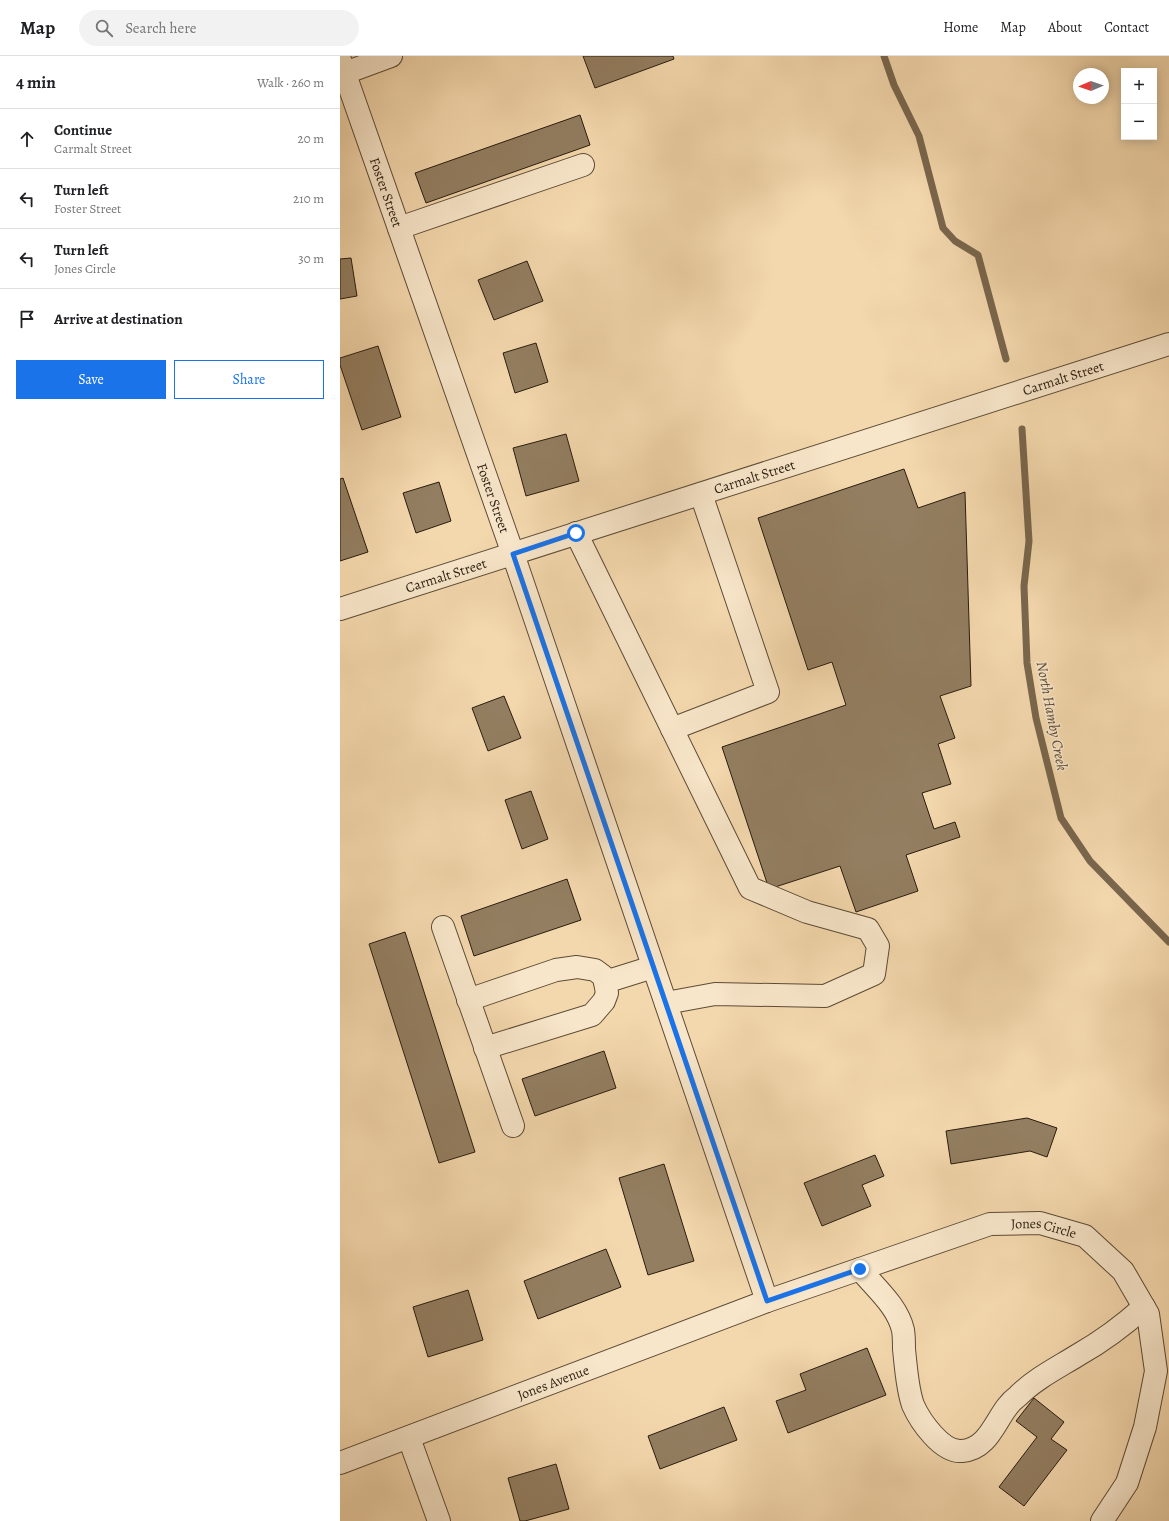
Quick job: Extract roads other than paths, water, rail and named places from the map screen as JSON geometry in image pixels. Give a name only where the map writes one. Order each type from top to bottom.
[{"type":"street","points":[[342,66],[391,56]]},
{"type":"street","name":"Foster Street","points":[[342,66],[513,554],[767,1301]]},
{"type":"street","points":[[399,228],[583,165]]},
{"type":"street","name":"Carmalt Street","points":[[340,610],[576,533],[1169,344]]},
{"type":"street","points":[[672,729],[768,692],[701,494]]},
{"type":"street","points":[[576,533],[750,888],[807,912],[868,929],[878,946],[874,974],[825,996],[715,994],[666,1003]]},
{"type":"street","points":[[443,927],[513,1126]]},
{"type":"street","points":[[468,1000],[556,970],[577,967],[595,970],[603,976],[606,993],[604,1001],[592,1015],[485,1048]]},
{"type":"street","points":[[605,982],[653,967]]},
{"type":"street","name":"Jones Circle","points":[[767,1301],[990,1224],[1040,1223],[1086,1236],[1123,1271],[1148,1314],[1156,1371],[1145,1427],[1127,1483],[1102,1521]]},
{"type":"street","points":[[860,1269],[881,1291],[903,1330],[910,1392],[918,1416],[922,1423],[938,1440],[948,1447],[960,1452],[970,1450],[985,1441],[1008,1406],[1025,1389],[1046,1374],[1079,1355],[1144,1307]]},
{"type":"street","name":"Jones Avenue","points":[[340,1463],[767,1301]]},
{"type":"street","points":[[409,1438],[439,1521]]},
{"type":"waterway","name":"North Hamby Creek","points":[[884,56],[894,85],[919,136],[943,228],[955,241],[978,255],[1006,359]]},
{"type":"waterway","name":"North Hamby Creek","points":[[1022,429],[1029,541],[1024,586],[1027,663],[1036,718],[1061,818],[1090,861],[1169,942]]}]
